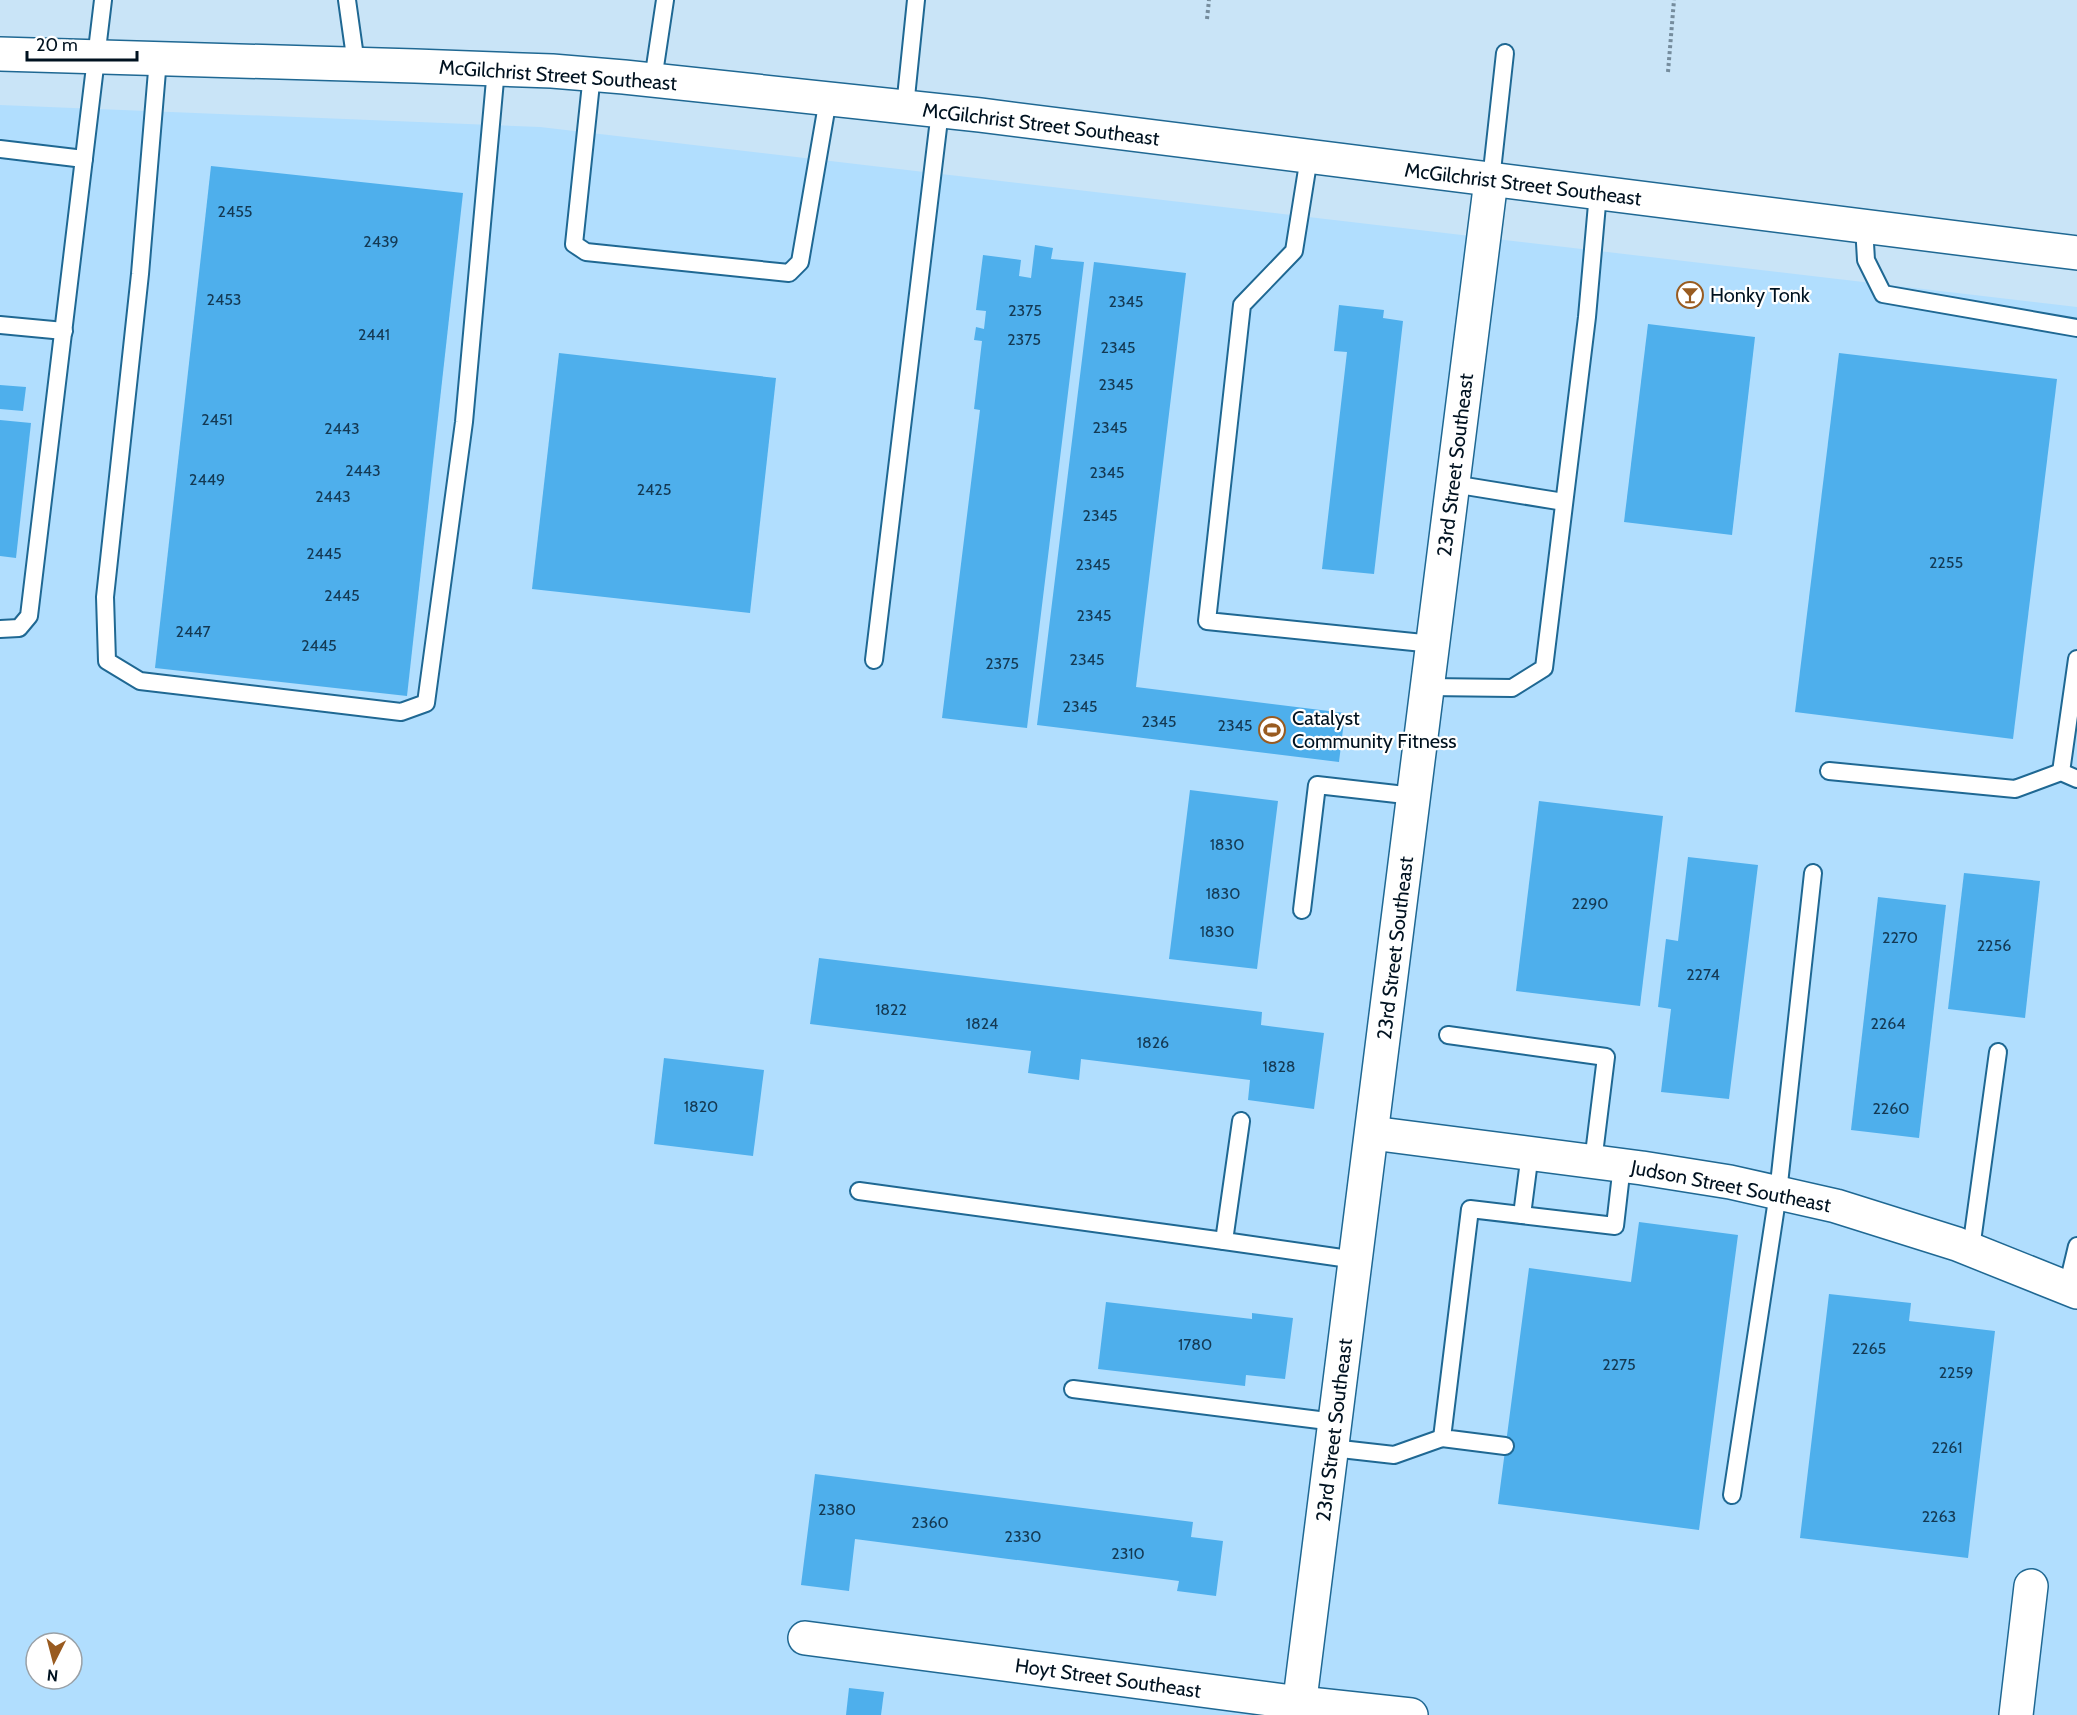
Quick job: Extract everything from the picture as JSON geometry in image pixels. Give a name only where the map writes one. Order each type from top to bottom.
[{"type":"street","name":"McGilchrist Street Southeast","points":[[0,54],[356,64],[592,74],[939,111],[2077,253]]},
{"type":"street","name":"23rd Street Southeast","points":[[1299,1709],[1491,180]]},
{"type":"street","name":"Judson Street Southeast","points":[[1372,1133],[1730,1182],[1836,1206],[1971,1249],[2072,1290]]},
{"type":"street","points":[[2016,1715],[2031,1586]]},
{"type":"street","name":"Hoyt Street Southeast","points":[[805,1638],[1299,1709],[1411,1715]]},
{"type":"lane","points":[[0,629],[19,628],[29,616],[103,0]]},
{"type":"lane","points":[[346,0],[356,64]]},
{"type":"lane","points":[[653,80],[665,0]]},
{"type":"lane","points":[[904,107],[916,0]]},
{"type":"lane","points":[[1491,180],[1505,53]]},
{"type":"lane","points":[[158,59],[140,274],[105,597],[107,661],[140,681],[401,712],[426,702],[464,422],[496,69]]},
{"type":"lane","points":[[592,74],[574,244],[586,252],[789,273],[800,262],[828,99]]},
{"type":"lane","points":[[874,660],[939,111]]},
{"type":"lane","points":[[0,149],[84,159]]},
{"type":"lane","points":[[1309,156],[1294,251],[1242,305],[1207,621],[1433,644]]},
{"type":"lane","points":[[1428,687],[1512,688],[1544,668],[1587,317],[1598,193]]},
{"type":"lane","points":[[1864,226],[1866,260],[1883,294],[2077,328]]},
{"type":"lane","points":[[0,325],[64,331]]},
{"type":"lane","points":[[1453,484],[1564,501]]},
{"type":"lane","points":[[2061,772],[2077,659]]},
{"type":"lane","points":[[1829,771],[2015,789],[2061,772],[2077,779]]},
{"type":"lane","points":[[1302,910],[1317,785],[1414,796]]},
{"type":"lane","points":[[1732,1495],[1778,1193],[1813,873]]},
{"type":"lane","points":[[1443,1438],[1470,1209],[1615,1226],[1607,1164],[1606,1058],[1448,1035]]},
{"type":"lane","points":[[1971,1249],[1998,1052]]},
{"type":"lane","points":[[1224,1241],[1240,1121]]},
{"type":"lane","points":[[1522,1215],[1530,1153]]},
{"type":"lane","points":[[859,1191],[1356,1260]]},
{"type":"lane","points":[[2072,1290],[2077,1246]]},
{"type":"lane","points":[[1073,1389],[1334,1435],[1394,1455],[1443,1438],[1505,1446]]},
{"type":"path","points":[[1207,19],[1209,0]]},
{"type":"path","points":[[1668,72],[1674,0]]},
{"type":"shaded area","points":[[0,105],[540,127],[2077,307],[2077,1715],[0,1715]]},
{"type":"building","points":[[211,166],[463,193],[407,696],[155,668]]},
{"type":"building","points":[[1035,245],[1053,248],[1051,259],[1084,262],[1027,728],[942,718],[980,410],[974,409],[982,341],[974,340],[976,327],[984,329],[986,311],[976,310],[983,255],[1021,260],[1019,276],[1031,278]]},
{"type":"building","points":[[1094,262],[1186,273],[1136,687],[1345,713],[1339,762],[1037,725]]},
{"type":"building","points":[[1339,305],[1384,310],[1383,318],[1403,321],[1374,574],[1322,569],[1347,352],[1334,351]]},
{"type":"building","points":[[1648,324],[1755,337],[1732,535],[1624,522]]},
{"type":"building","points":[[559,353],[776,378],[750,613],[532,589]]},
{"type":"building","points":[[1839,353],[2057,379],[2013,739],[1795,712]]},
{"type":"building","points":[[0,385],[26,387],[23,411],[0,409]]},
{"type":"building","points":[[0,420],[31,423],[16,558],[0,556]]},
{"type":"building","points":[[1190,790],[1278,801],[1257,969],[1169,959]]},
{"type":"building","points":[[1539,801],[1663,816],[1640,1006],[1516,991]]},
{"type":"building","points":[[1688,857],[1758,865],[1729,1099],[1661,1092],[1671,1009],[1658,1007],[1666,939],[1678,941]]},
{"type":"building","points":[[1964,873],[2040,881],[2025,1018],[1948,1009]]},
{"type":"building","points":[[1878,897],[1946,905],[1919,1138],[1851,1130]]},
{"type":"building","points":[[819,958],[1262,1012],[1261,1025],[1324,1033],[1314,1109],[1248,1100],[1250,1080],[1081,1059],[1079,1080],[1028,1073],[1031,1051],[810,1024]]},
{"type":"building","points":[[664,1058],[764,1070],[753,1156],[654,1144]]},
{"type":"building","points":[[1639,1222],[1738,1235],[1699,1530],[1498,1504],[1529,1268],[1631,1282]]},
{"type":"building","points":[[1829,1294],[1911,1303],[1909,1321],[1995,1331],[1968,1558],[1800,1538]]},
{"type":"building","points":[[1106,1302],[1252,1319],[1252,1313],[1293,1318],[1285,1379],[1246,1375],[1245,1386],[1098,1369]]},
{"type":"building","points":[[815,1474],[1193,1522],[1191,1537],[1223,1541],[1216,1596],[1177,1591],[1179,1581],[855,1539],[849,1591],[801,1585]]},
{"type":"building","points":[[849,1688],[884,1692],[881,1715],[846,1715]]},
{"type":"place","name":"Honky Tonk","points":[[1690,295]]},
{"type":"place","name":"Catalyst Community Fitness","points":[[1272,730]]}]
